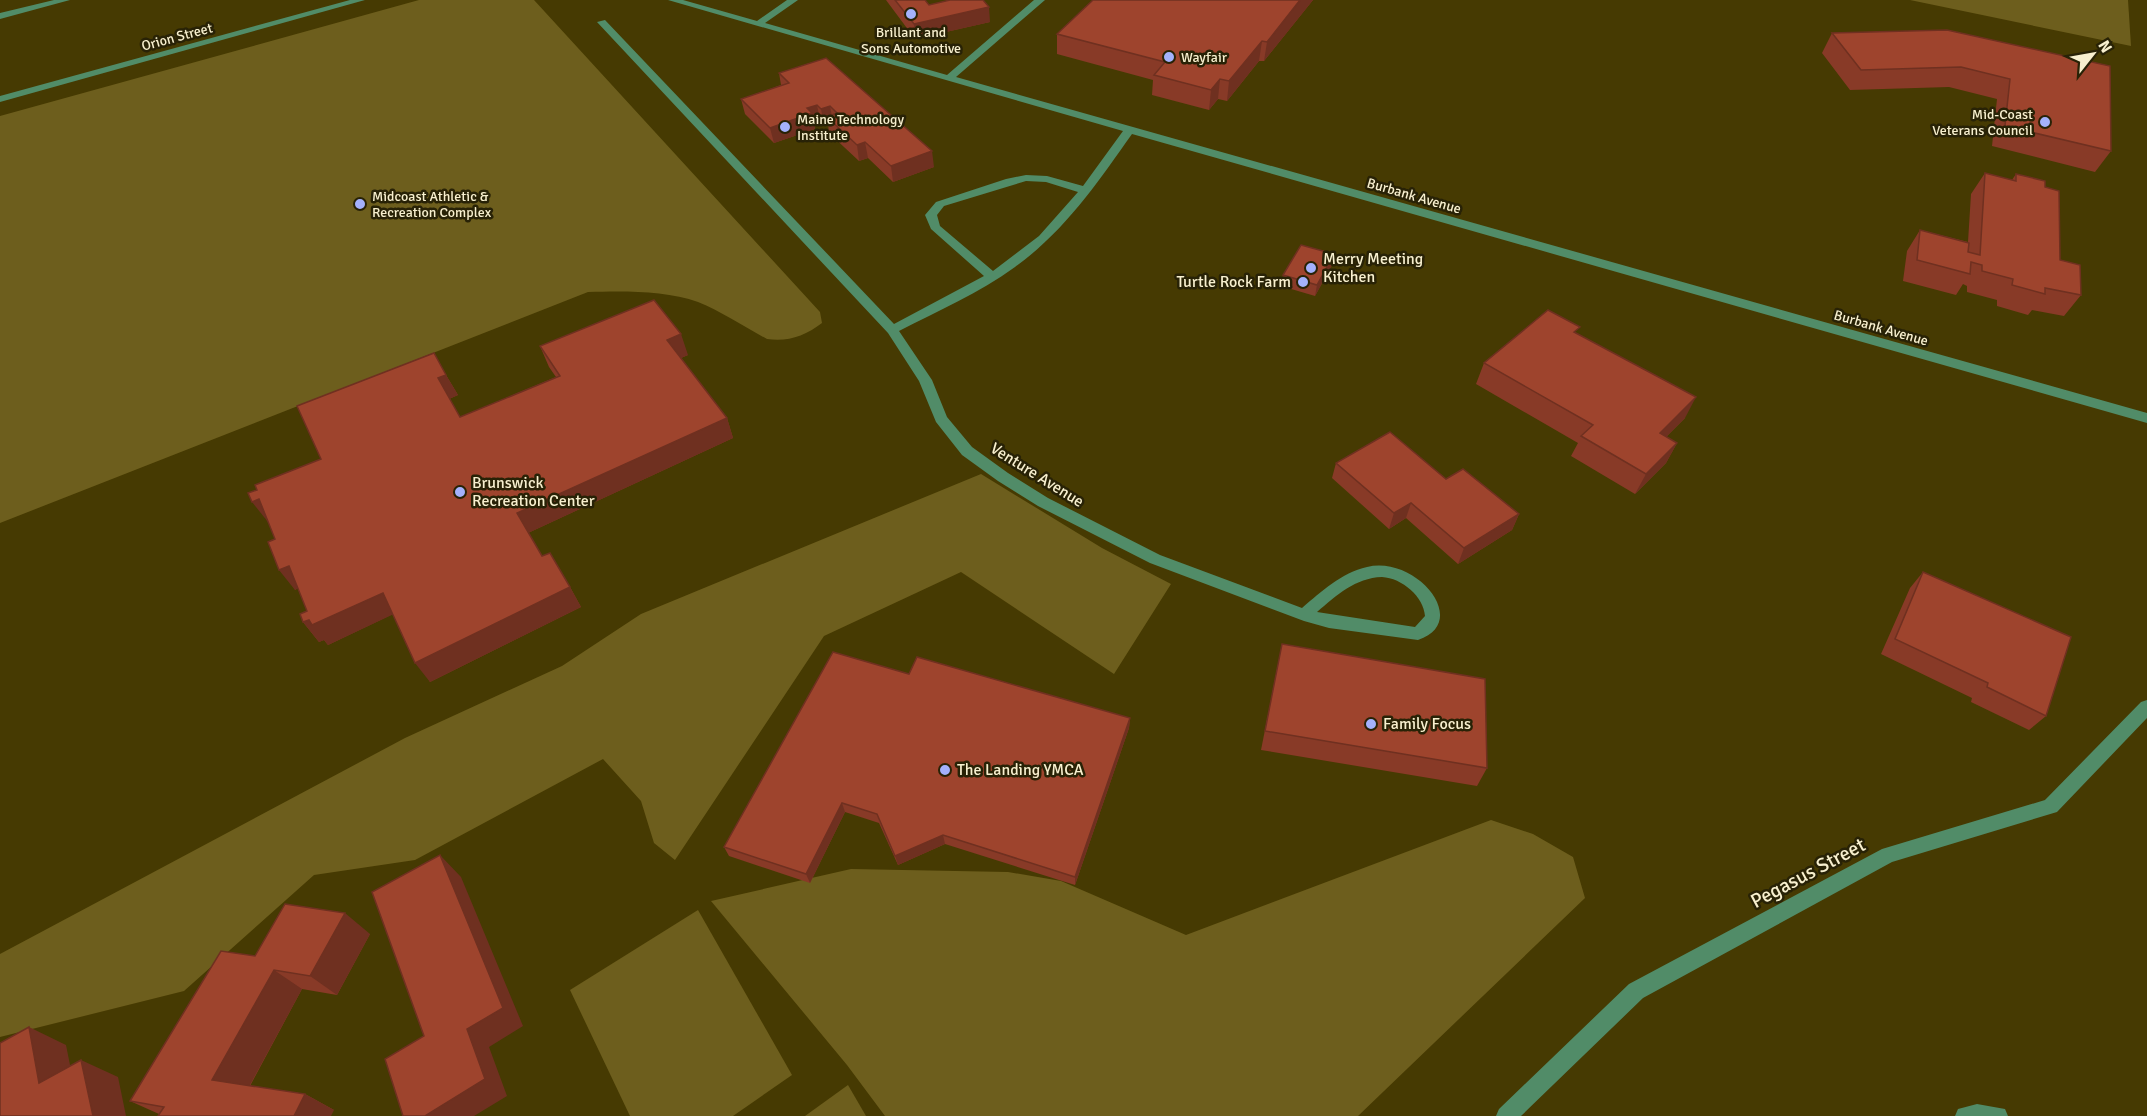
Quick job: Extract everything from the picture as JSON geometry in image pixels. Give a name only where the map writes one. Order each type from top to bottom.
[{"type":"street","points":[[0,16],[65,0]]},
{"type":"street","name":"Orion Street","points":[[0,99],[360,0]]},
{"type":"street","name":"Burbank Avenue","points":[[673,0],[2147,418]]},
{"type":"street","points":[[759,24],[793,0]]},
{"type":"street","points":[[948,79],[1040,0]]},
{"type":"street","name":"Venture Avenue","points":[[602,22],[892,330],[925,380],[941,419],[967,451],[1003,477],[1043,502],[1155,559],[1280,608],[1304,615],[1329,622],[1418,634],[1429,627],[1434,614],[1428,597],[1413,583],[1390,571],[1367,573],[1346,580],[1304,615]]},
{"type":"street","points":[[892,330],[992,277],[1028,251],[1086,191],[1129,131]]},
{"type":"street","points":[[992,277],[935,227],[931,215],[940,204],[1026,178],[1047,179],[1086,191]]},
{"type":"street","name":"Pegasus Street","points":[[1506,1116],[1636,991],[1888,855],[2051,806],[2147,707]]},
{"type":"street","points":[[1965,1116],[1977,1114],[1998,1116]]},
{"type":"shaded area","name":"Midcoast Athletic & Recreation Complex","points":[[419,0],[534,0],[820,312],[822,323],[796,337],[782,340],[767,339],[715,310],[685,298],[643,292],[588,292],[0,523],[0,116]]},
{"type":"shaded area","points":[[1910,0],[2128,0],[2131,46]]},
{"type":"shaded area","points":[[981,474],[1102,548],[1171,584],[1114,674],[961,572],[824,636],[675,860],[654,843],[641,801],[603,759],[415,860],[314,875],[184,991],[0,1037],[0,954],[405,738],[562,666],[641,614]]},
{"type":"shaded area","points":[[1491,820],[1533,834],[1573,857],[1585,898],[1358,1116],[885,1116],[847,1065],[711,901],[851,869],[1008,872],[1061,881],[1186,935]]},
{"type":"shaded area","points":[[698,910],[792,1075],[733,1116],[630,1116],[570,990]]},
{"type":"shaded area","points":[[848,1085],[866,1116],[805,1116]]},
{"type":"building","points":[[895,0],[925,0],[929,5],[950,0],[983,0],[989,7],[914,24]]},
{"type":"building","name":"Wayfair","points":[[1093,0],[1300,0],[1267,42],[1262,41],[1229,81],[1220,79],[1211,90],[1154,75],[1165,62],[1057,34]]},
{"type":"building","points":[[1947,30],[2110,66],[2111,151],[2005,126],[2010,79],[1961,67],[1861,70],[1832,33]]},
{"type":"building","name":"Maine Technology Institute","points":[[826,58],[932,151],[891,166],[865,142],[857,145],[827,117],[837,113],[830,106],[821,109],[817,105],[807,108],[812,113],[770,128],[741,99],[789,83],[779,73]]},
{"type":"building","points":[[1985,173],[2016,181],[2016,174],[2045,181],[2045,187],[2059,191],[2060,260],[2080,265],[2081,295],[2045,288],[2045,294],[2012,285],[2013,279],[1982,271],[1982,265],[1971,262],[1970,274],[1917,260],[1920,230],[1969,243],[1968,252],[1980,255]]},
{"type":"building","points":[[1301,245],[1334,254],[1317,285],[1283,275]]},
{"type":"building","name":"Brunswick Recreation Center","points":[[654,300],[681,334],[667,340],[727,418],[517,513],[542,556],[550,553],[570,587],[415,663],[383,593],[312,625],[309,620],[303,622],[300,614],[307,611],[289,566],[279,570],[268,542],[275,539],[259,499],[252,502],[248,493],[257,490],[255,485],[321,459],[297,406],[434,353],[446,375],[438,378],[460,417],[560,376],[540,346]]},
{"type":"building","points":[[1548,310],[1580,327],[1574,332],[1696,397],[1660,433],[1677,443],[1646,474],[1581,436],[1593,425],[1484,363]]},
{"type":"building","points":[[1390,432],[1446,479],[1463,469],[1519,514],[1464,548],[1411,503],[1394,513],[1336,463]]},
{"type":"building","points":[[1923,572],[2071,637],[2046,716],[1987,687],[1988,683],[1895,639]]},
{"type":"building","name":"Family Focus","points":[[1282,644],[1485,679],[1487,768],[1265,731]]},
{"type":"building","name":"The Landing YMCA","points":[[833,652],[909,674],[917,657],[1130,718],[1075,877],[943,835],[895,856],[877,814],[842,803],[806,874],[724,847]]},
{"type":"building","points":[[440,855],[503,1008],[467,1029],[485,1079],[425,1116],[403,1116],[385,1059],[424,1036],[372,892]]},
{"type":"building","points":[[285,904],[345,913],[310,976],[274,970],[212,1080],[305,1094],[294,1116],[158,1116],[164,1107],[130,1101],[221,951],[255,956]]},
{"type":"building","points":[[29,1027],[39,1083],[81,1060],[93,1116],[0,1116],[0,1043]]},
{"type":"place","name":"Brillant and Sons Automotive","points":[[911,14]]},
{"type":"place","name":"Wayfair","points":[[1169,57]]},
{"type":"place","name":"Mid-Coast Veterans Council","points":[[2045,122]]},
{"type":"place","name":"Maine Technology Institute","points":[[785,127]]},
{"type":"place","name":"Midcoast Athletic & Recreation Complex","points":[[360,204]]},
{"type":"place","name":"Merry Meeting Kitchen","points":[[1311,268]]},
{"type":"place","name":"Turtle Rock Farm","points":[[1303,282]]},
{"type":"place","name":"Brunswick Recreation Center","points":[[460,492]]},
{"type":"place","name":"Family Focus","points":[[1371,724]]},
{"type":"place","name":"The Landing YMCA","points":[[945,770]]}]
